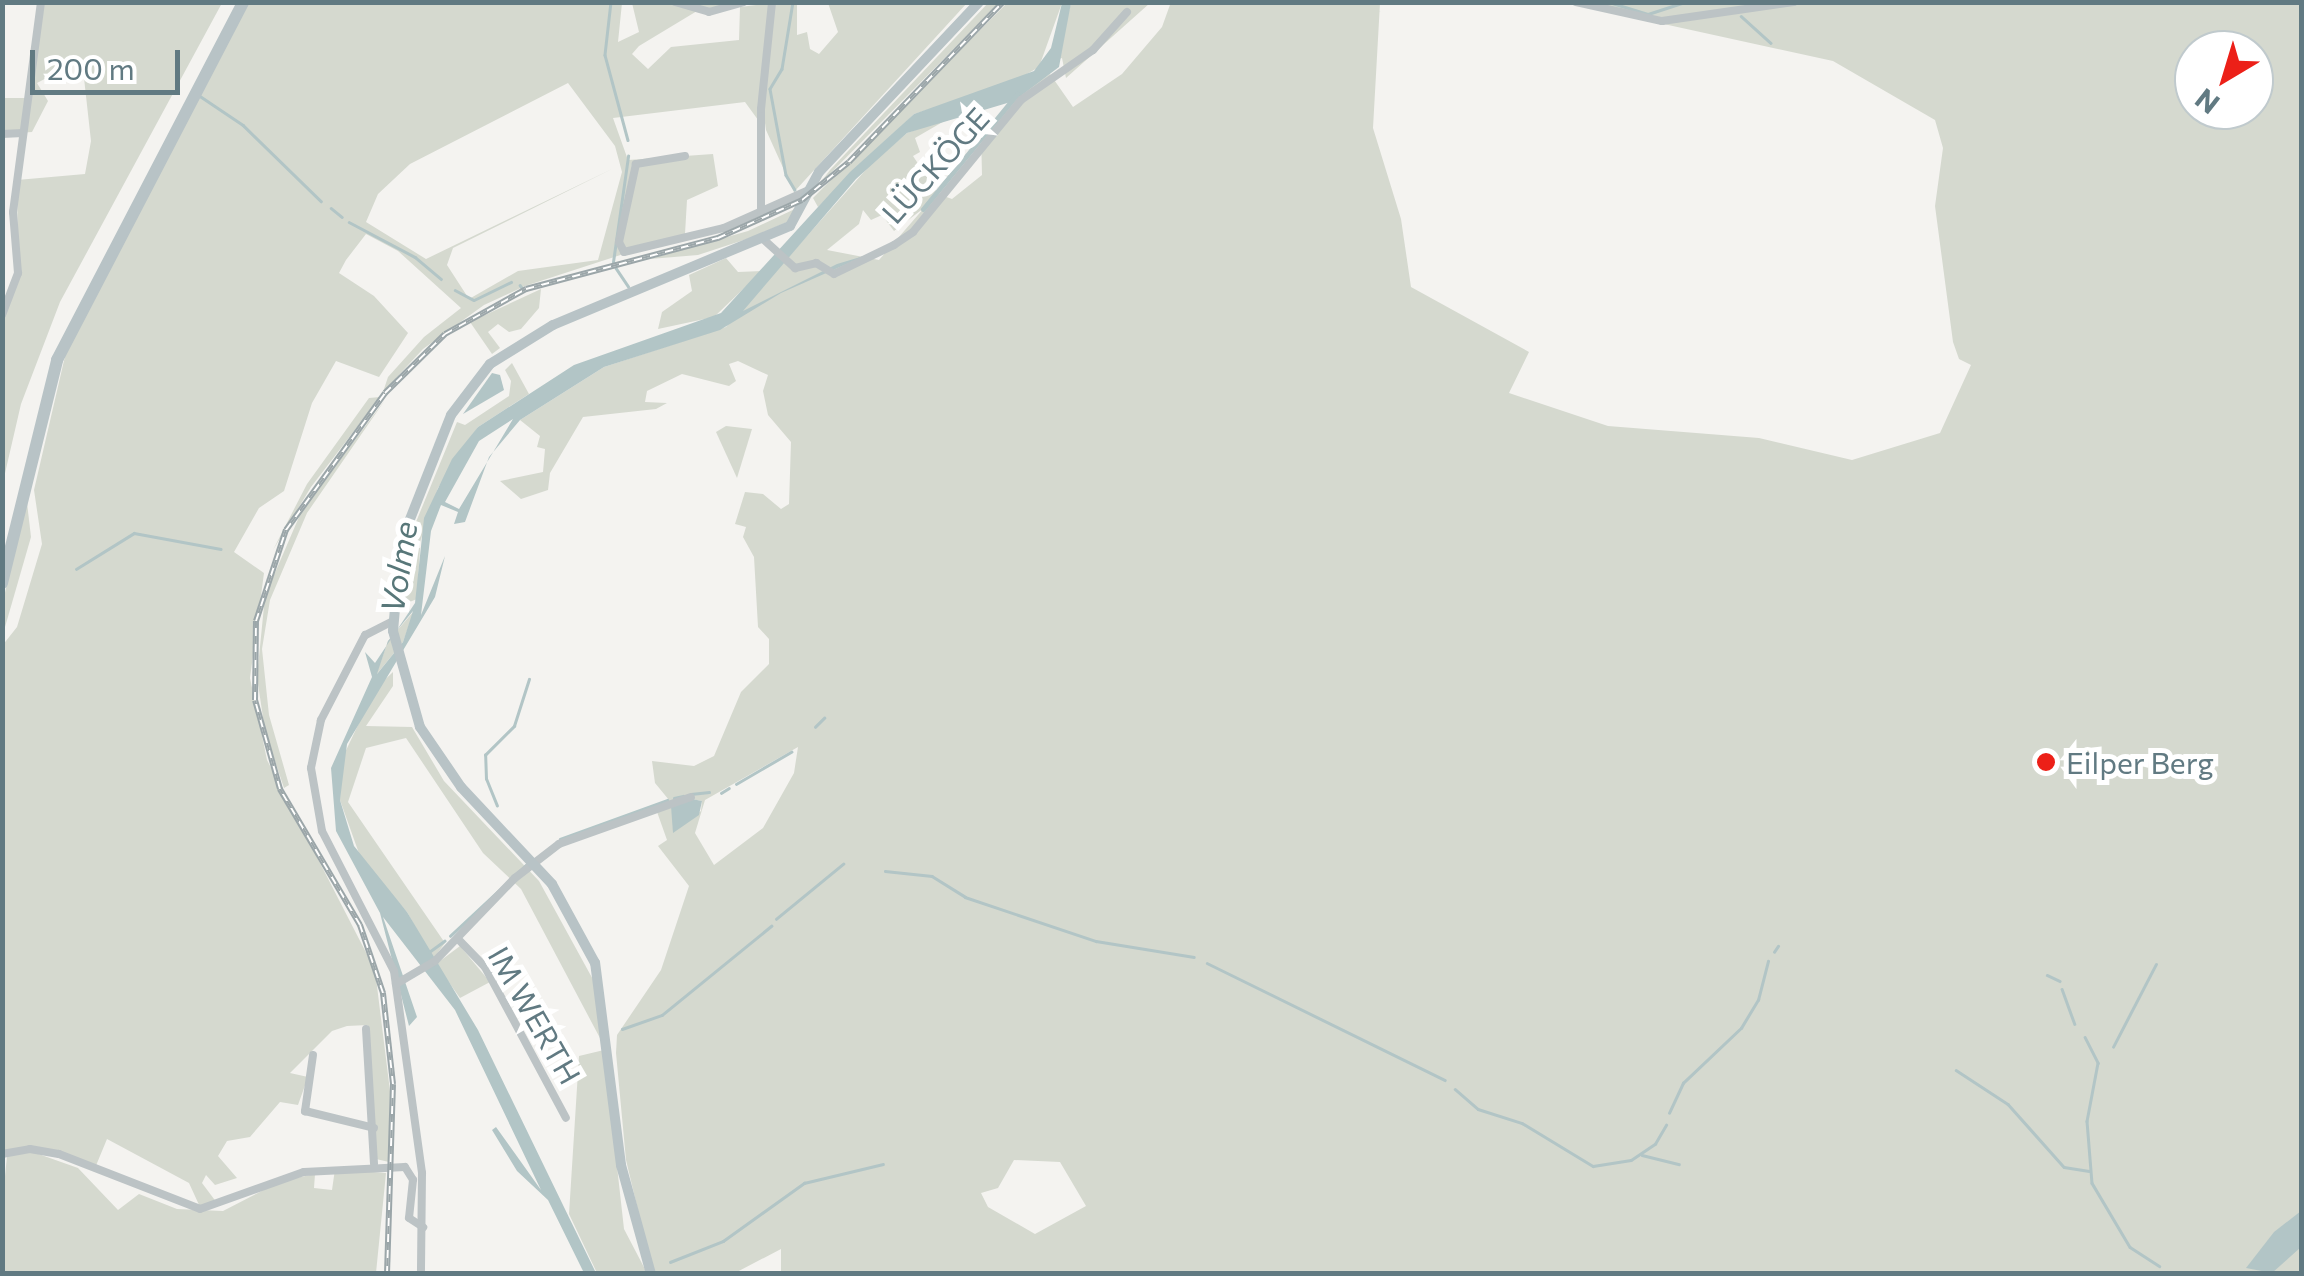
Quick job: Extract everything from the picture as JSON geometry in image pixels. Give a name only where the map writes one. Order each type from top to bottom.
[{"type":"highway","points":[[2,562],[52,362],[238,9]]},
{"type":"highway","points":[[2,583],[57,360],[160,154]]},
{"type":"main road","points":[[651,1274],[621,1165],[603,996],[586,938],[533,861],[432,749],[400,667],[393,626],[396,567],[410,512],[452,415],[478,376],[512,347],[552,325],[795,222],[809,190],[979,2]]},
{"type":"street","points":[[2,315],[18,273],[13,212],[41,2]]},
{"type":"street","points":[[675,2],[722,12],[744,2]]},
{"type":"street","points":[[761,212],[772,2]]},
{"type":"street","points":[[1576,2],[1662,22],[1794,2]]},
{"type":"street","name":"LÜCKÖGE","points":[[762,238],[799,270],[816,262],[828,271],[913,232],[1022,100],[1094,50],[1126,12]]},
{"type":"street","points":[[2,134],[23,134]]},
{"type":"street","points":[[686,156],[636,164],[619,242],[624,252],[688,239],[809,190]]},
{"type":"street","points":[[393,626],[362,641],[321,720],[312,792],[322,831],[402,982],[422,1173],[421,1274]]},
{"type":"street","points":[[402,982],[435,961],[515,878],[560,844],[691,797]]},
{"type":"street","name":"IM WERTH","points":[[458,940],[485,966],[566,1118]]},
{"type":"street","points":[[366,1029],[374,1164]]},
{"type":"street","points":[[313,1054],[305,1111],[374,1128]]},
{"type":"street","points":[[2,1154],[32,1149],[58,1154],[200,1209],[240,1199],[279,1178],[374,1164],[401,1167],[413,1180],[410,1218],[423,1226]]},
{"type":"shaded area","points":[[989,2],[999,3],[817,187],[830,170]]},
{"type":"shaded area","points":[[1171,2],[1380,3],[1373,128],[1401,219],[1411,287],[1529,352],[1509,393],[1608,426],[1759,438],[1852,460],[1940,433],[1971,365],[1959,359],[1953,342],[1935,206],[1943,148],[1935,120],[1833,61],[1568,3],[2301,3],[2301,1273],[781,1274],[781,1249],[735,1273],[653,1273],[626,1160],[617,1035],[661,970],[689,886],[658,846],[667,840],[656,809],[669,800],[655,783],[652,761],[694,766],[714,756],[741,692],[769,664],[769,639],[758,627],[754,557],[743,537],[746,527],[735,524],[745,492],[763,494],[781,509],[789,504],[791,442],[768,415],[763,391],[768,375],[738,361],[729,364],[736,381],[729,386],[682,374],[647,391],[645,402],[667,403],[656,409],[583,417],[550,473],[548,490],[521,499],[500,481],[543,472],[545,449],[537,447],[540,436],[520,420],[604,367],[726,327],[871,164],[907,133],[953,116],[915,138],[920,152],[913,156],[938,194],[952,199],[982,175],[981,133],[1023,92],[1050,74],[1073,107],[1122,74],[1162,27]],"holes":[[[924,208],[879,260],[827,250],[859,224],[863,210],[871,220],[882,215],[894,231]],[[798,747],[794,773],[763,828],[714,865],[695,833],[705,800]],[[691,799],[702,801],[701,811],[673,832]],[[1014,1160],[1060,1162],[1086,1206],[1035,1234],[988,1207],[981,1193],[998,1188]]]},
{"type":"shaded area","points":[[41,3],[222,3],[60,302],[21,404],[3,482],[2,315],[18,273],[17,180],[85,174],[91,141],[83,69],[75,63],[37,83],[48,101],[32,132],[3,134],[3,98],[28,98]]},
{"type":"shaded area","points":[[248,3],[622,3],[618,42],[639,32],[632,3],[741,3],[697,11],[639,46],[632,54],[648,69],[671,47],[739,40],[740,7],[771,3],[761,124],[745,102],[613,118],[628,160],[713,154],[718,186],[687,200],[685,234],[525,286],[484,305],[423,349],[383,392],[388,377],[424,337],[461,308],[398,251],[366,234],[339,273],[374,296],[408,333],[379,377],[336,361],[312,403],[284,491],[259,508],[234,552],[264,573],[250,678],[267,760],[375,970],[390,1091],[389,1162],[376,1159],[368,1025],[332,1031],[290,1073],[308,1077],[298,1105],[280,1102],[250,1137],[227,1141],[218,1156],[237,1178],[215,1185],[206,1175],[202,1183],[217,1203],[200,1207],[189,1183],[107,1139],[95,1168],[49,1149],[3,1151],[2,646],[17,627],[42,544],[34,490],[66,352]],"holes":[[[568,83],[615,146],[622,172],[598,260],[518,271],[469,299],[447,265],[453,248],[614,168],[426,259],[366,222],[378,194],[410,164]]]},
{"type":"shaded area","points":[[775,3],[797,3],[797,35],[807,32],[810,49],[819,54],[838,32],[828,3],[967,3],[794,192],[766,130],[763,109]]},
{"type":"shaded area","points":[[1007,3],[1062,3],[1039,67],[1008,85],[914,114],[818,207],[813,198]]},
{"type":"shaded area","points":[[1062,3],[1071,3],[1059,67],[1014,101],[907,133],[856,179],[743,311],[837,264],[867,255],[781,293],[720,330],[604,367],[520,420],[493,452],[513,419],[479,441],[445,502],[459,509],[487,462],[465,522],[454,524],[458,512],[441,505],[431,531],[421,615],[445,556],[435,597],[347,744],[340,800],[354,846],[407,912],[478,1030],[596,1273],[584,1273],[548,1200],[517,1171],[492,1130],[496,1127],[541,1190],[455,1010],[383,917],[417,1017],[409,1026],[380,913],[336,831],[331,768],[372,677],[365,652],[375,663],[386,646],[377,674],[403,642],[413,611],[396,631],[415,603],[424,518],[452,459],[478,427],[574,365],[721,313],[850,172],[914,114],[1034,71],[1051,48]]},
{"type":"shaded area","points":[[1071,3],[1150,3],[1066,78],[1062,58],[1056,60]]},
{"type":"shaded area","points":[[799,207],[787,222],[753,237],[698,255],[650,259],[748,231]]},
{"type":"shaded area","points":[[726,258],[738,272],[762,271],[714,317],[658,329],[662,312],[692,291],[689,275]]},
{"type":"shaded area","points":[[541,289],[539,308],[521,329],[509,332],[498,324],[488,332],[500,348],[492,354],[470,322]]},
{"type":"shaded area","points":[[512,363],[529,394],[478,427],[438,488],[420,542],[409,539],[457,422],[465,425],[509,396],[511,381],[505,370]]},
{"type":"shaded area","points":[[492,373],[500,375],[504,390],[463,414]]},
{"type":"shaded area","points":[[380,397],[311,487],[273,550],[307,484],[369,398]]},
{"type":"shaded area","points":[[385,400],[307,513],[270,600],[262,649],[269,715],[289,785],[284,788],[265,731],[257,677],[265,596],[302,510]]},
{"type":"shaded area","points":[[726,426],[752,429],[737,478],[716,432]]},
{"type":"shaded area","points":[[26,494],[31,537],[3,634],[3,602]]},
{"type":"shaded area","points":[[420,548],[417,599],[407,603],[398,598],[405,549]]},
{"type":"shaded area","points":[[414,611],[403,642],[376,675],[388,641]]},
{"type":"shaded area","points":[[393,672],[393,686],[366,726],[412,727],[444,781],[539,881],[596,985],[601,1040],[521,889],[483,853],[406,738],[366,748],[348,802],[445,943],[433,959],[407,912],[361,859],[340,800],[341,761],[375,689]]},
{"type":"shaded area","points":[[692,799],[702,801],[699,815],[673,833],[671,806]]},
{"type":"shaded area","points":[[460,946],[490,982],[460,998],[436,964]]},
{"type":"shaded area","points":[[604,1050],[624,1229],[647,1273],[597,1273],[569,1214],[579,1056]]},
{"type":"shaded area","points":[[30,1151],[78,1168],[118,1210],[139,1194],[177,1209],[223,1211],[281,1181],[315,1174],[314,1188],[332,1190],[335,1169],[386,1173],[376,1273],[3,1273],[2,1156],[5,1176],[7,1156]]},
{"type":"shaded area","points":[[2301,1211],[2301,1247],[2272,1273],[2246,1268],[2274,1232]]},
{"type":"waterway","points":[[611,2],[605,55],[628,140]]},
{"type":"waterway","points":[[793,2],[782,69],[770,89],[786,175],[795,190]]},
{"type":"waterway","points":[[1609,2],[1648,14],[1685,2]]},
{"type":"waterway","points":[[1741,16],[1771,43]]},
{"type":"waterway","points":[[923,209],[1017,94]]},
{"type":"waterway","points":[[200,96],[243,125],[321,201]]},
{"type":"waterway","points":[[613,262],[628,156]]},
{"type":"waterway","points":[[331,208],[342,217]]},
{"type":"waterway","points":[[349,222],[415,257],[441,279]]},
{"type":"waterway","points":[[616,268],[628,286]]},
{"type":"waterway","points":[[455,290],[474,300],[511,282]]},
{"type":"waterway","points":[[76,569],[134,533],[221,549]]},
{"type":"waterway","points":[[497,806],[486,779],[485,755],[514,726],[529,679]]},
{"type":"waterway","points":[[815,727],[824,718]]},
{"type":"waterway","points":[[736,784],[791,752]]},
{"type":"waterway","points":[[721,793],[729,788]]},
{"type":"waterway","points":[[691,794],[709,792]]},
{"type":"waterway","points":[[674,798],[683,796]]},
{"type":"waterway","points":[[560,839],[667,800]]},
{"type":"waterway","points":[[450,936],[529,862]]},
{"type":"waterway","points":[[776,919],[843,864]]},
{"type":"waterway","points":[[885,871],[932,876],[965,897],[1096,941],[1194,957]]},
{"type":"waterway","points":[[622,1029],[662,1015],[771,926]]},
{"type":"waterway","points":[[429,952],[444,941]]},
{"type":"waterway","points":[[1774,952],[1778,946]]},
{"type":"waterway","points":[[1669,1113],[1683,1083],[1741,1028],[1758,1000],[1768,961]]},
{"type":"waterway","points":[[1207,963],[1445,1080]]},
{"type":"waterway","points":[[2113,1047],[2156,964]]},
{"type":"waterway","points":[[2047,975],[2060,981]]},
{"type":"waterway","points":[[2062,989],[2075,1024]]},
{"type":"waterway","points":[[2085,1037],[2098,1063],[2087,1121],[2092,1183],[2130,1247],[2159,1266]]},
{"type":"waterway","points":[[1956,1070],[2008,1104],[2064,1167],[2089,1171]]},
{"type":"waterway","points":[[1455,1089],[1478,1109],[1522,1123],[1593,1166],[1631,1160],[1655,1144],[1666,1125]]},
{"type":"waterway","points":[[1642,1155],[1679,1164]]},
{"type":"waterway","points":[[670,1262],[723,1241],[804,1183],[883,1164]]},
{"type":"railway","points":[[387,1274],[393,1084],[383,993],[360,925],[280,789],[255,700],[256,621],[286,530],[385,393],[445,334],[526,289],[718,238],[802,200],[849,162],[1003,2]]},
{"type":"place","name":"Eilper Berg","points":[[2046,762]]},
{"type":"water label","name":"Volme","points":[[398,567]]}]
